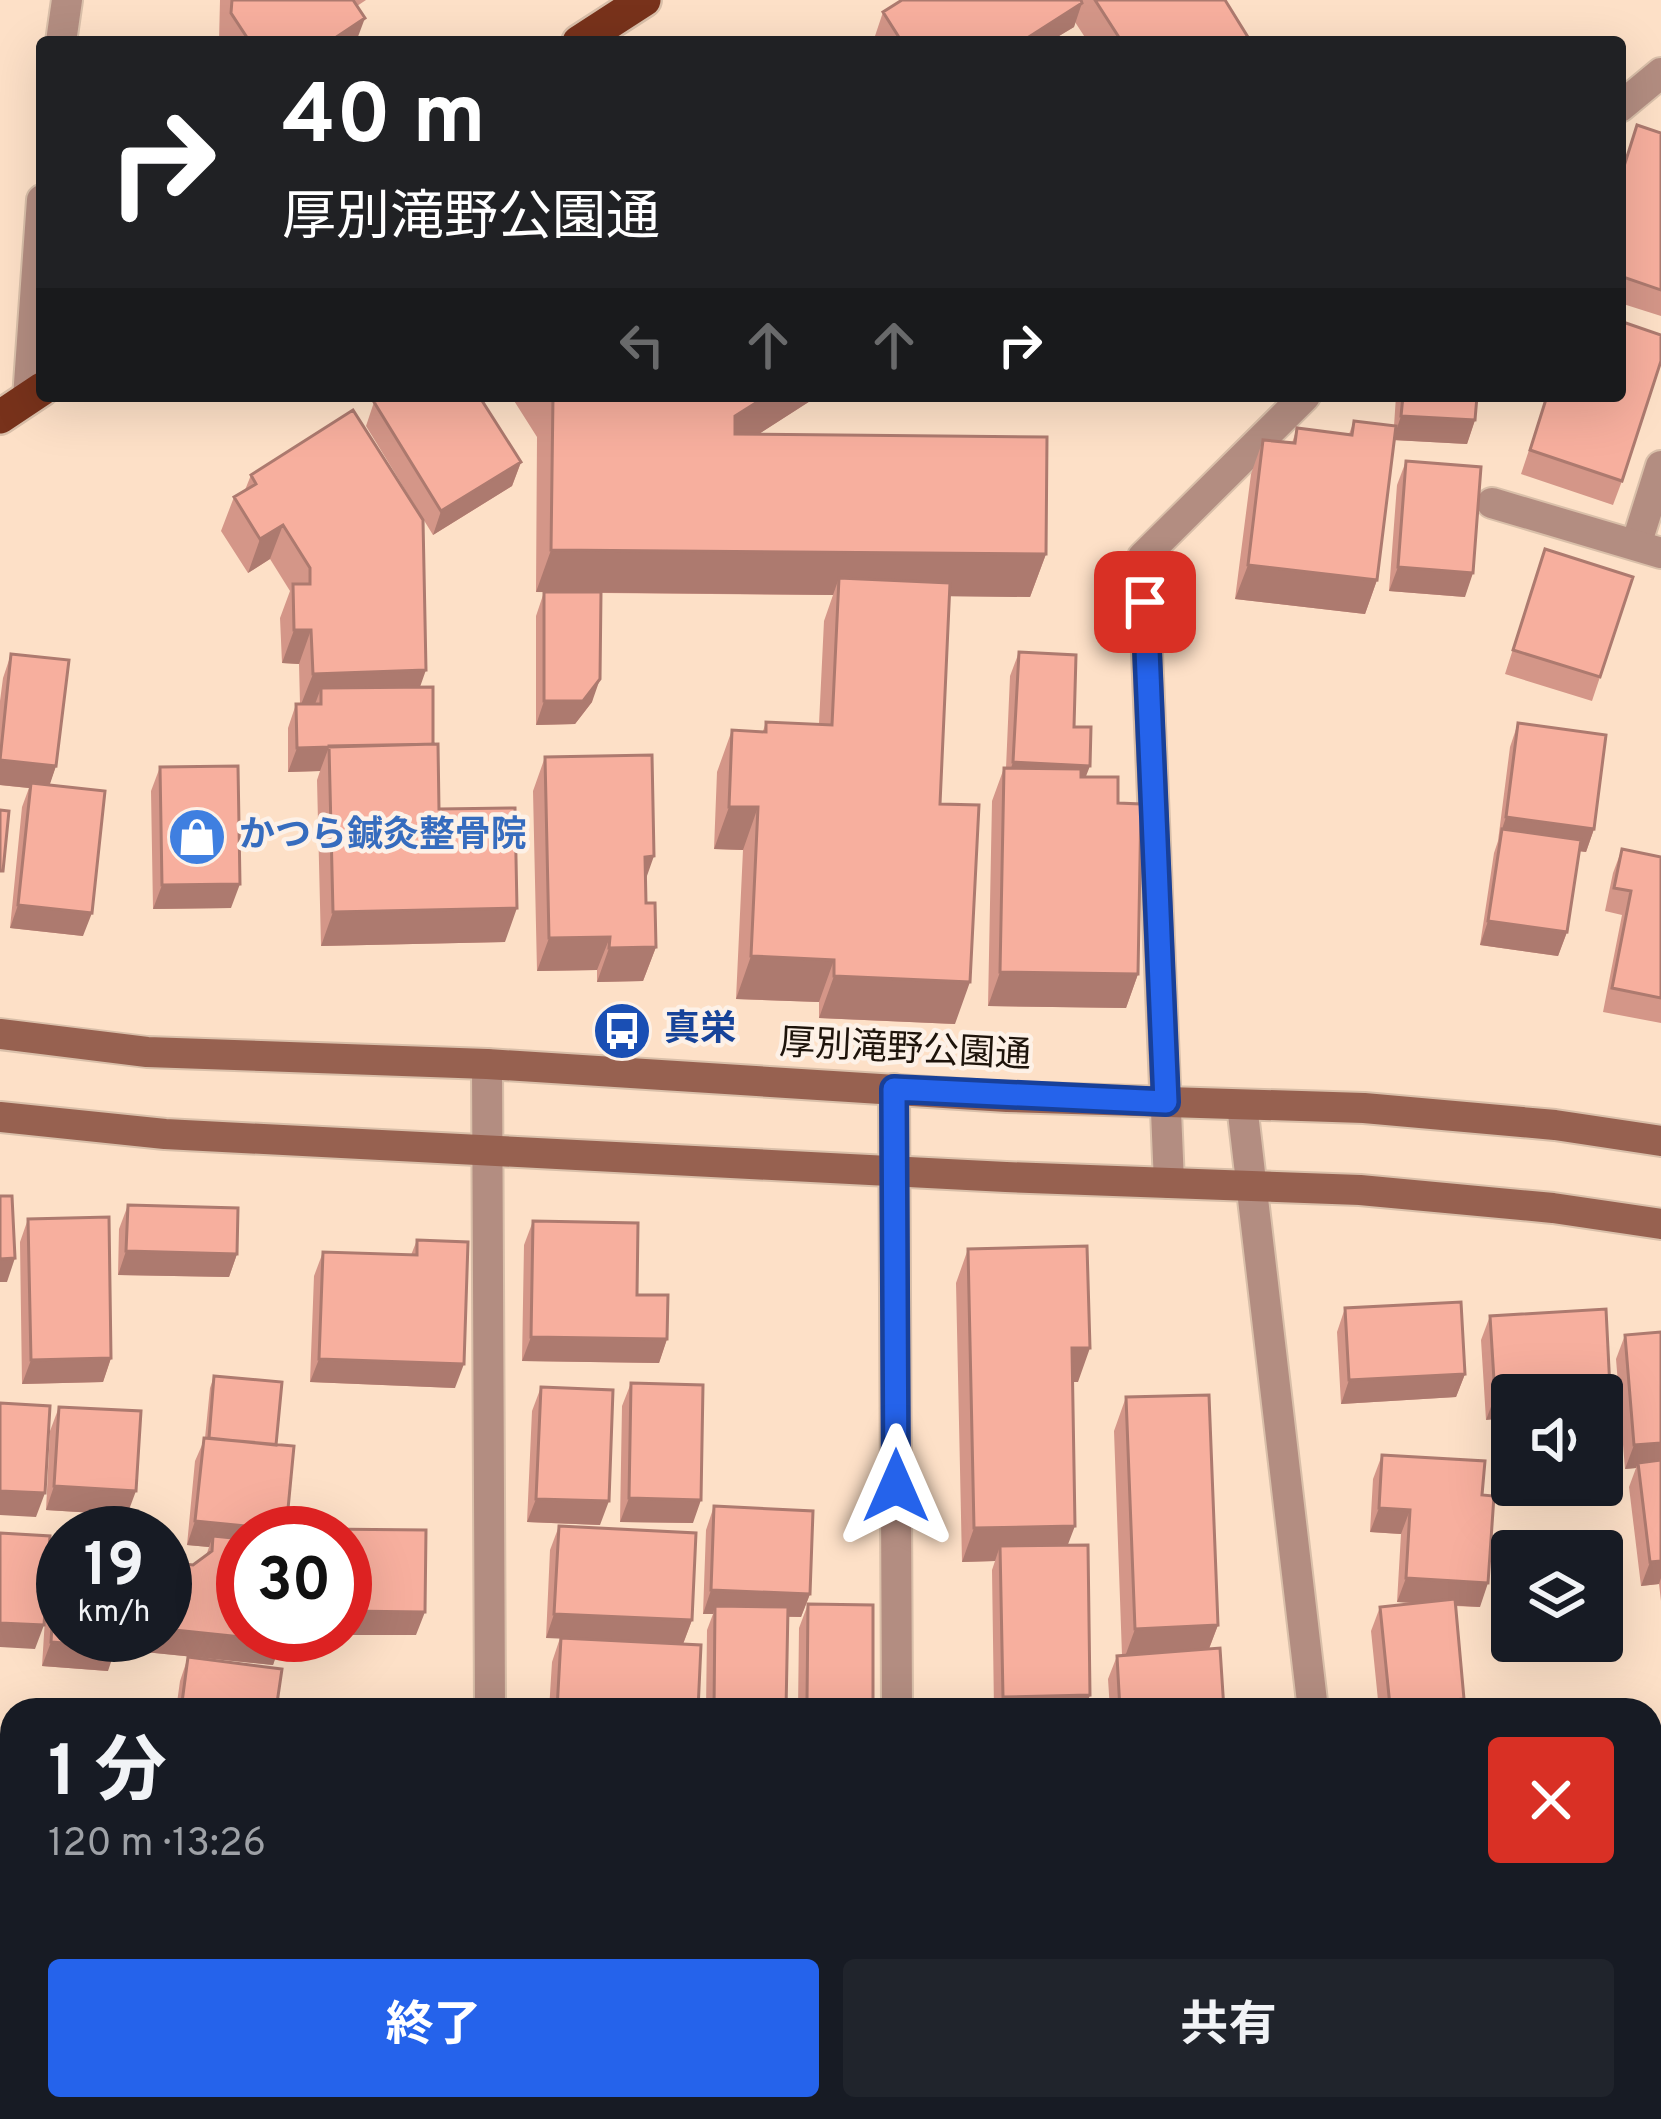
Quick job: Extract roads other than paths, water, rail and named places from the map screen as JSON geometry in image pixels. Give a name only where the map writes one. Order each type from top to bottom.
[{"type":"highway","points":[[588,36],[644,0]]},
{"type":"main road","name":"厚別滝野公園通","points":[[0,1034],[147,1052],[487,1064],[894,1089],[1388,1110],[1555,1125],[1661,1141]]},
{"type":"main road","points":[[0,1117],[165,1134],[1381,1192],[1553,1208],[1661,1224]]},
{"type":"street","points":[[63,36],[67,0]]},
{"type":"street","points":[[1626,102],[1661,73]]},
{"type":"street","points":[[23,401],[36,263]]},
{"type":"street","points":[[1169,1184],[1143,557],[1299,402]]},
{"type":"street","points":[[1492,503],[1649,549],[1661,466]]},
{"type":"street","points":[[487,1064],[490,1698]]},
{"type":"street","points":[[894,1089],[897,1698]]},
{"type":"street","points":[[1242,1105],[1312,1698]]},
{"type":"place","name":"かつら鍼灸整骨院","points":[[197,837]]},
{"type":"place","name":"真栄","points":[[622,1031]]}]
